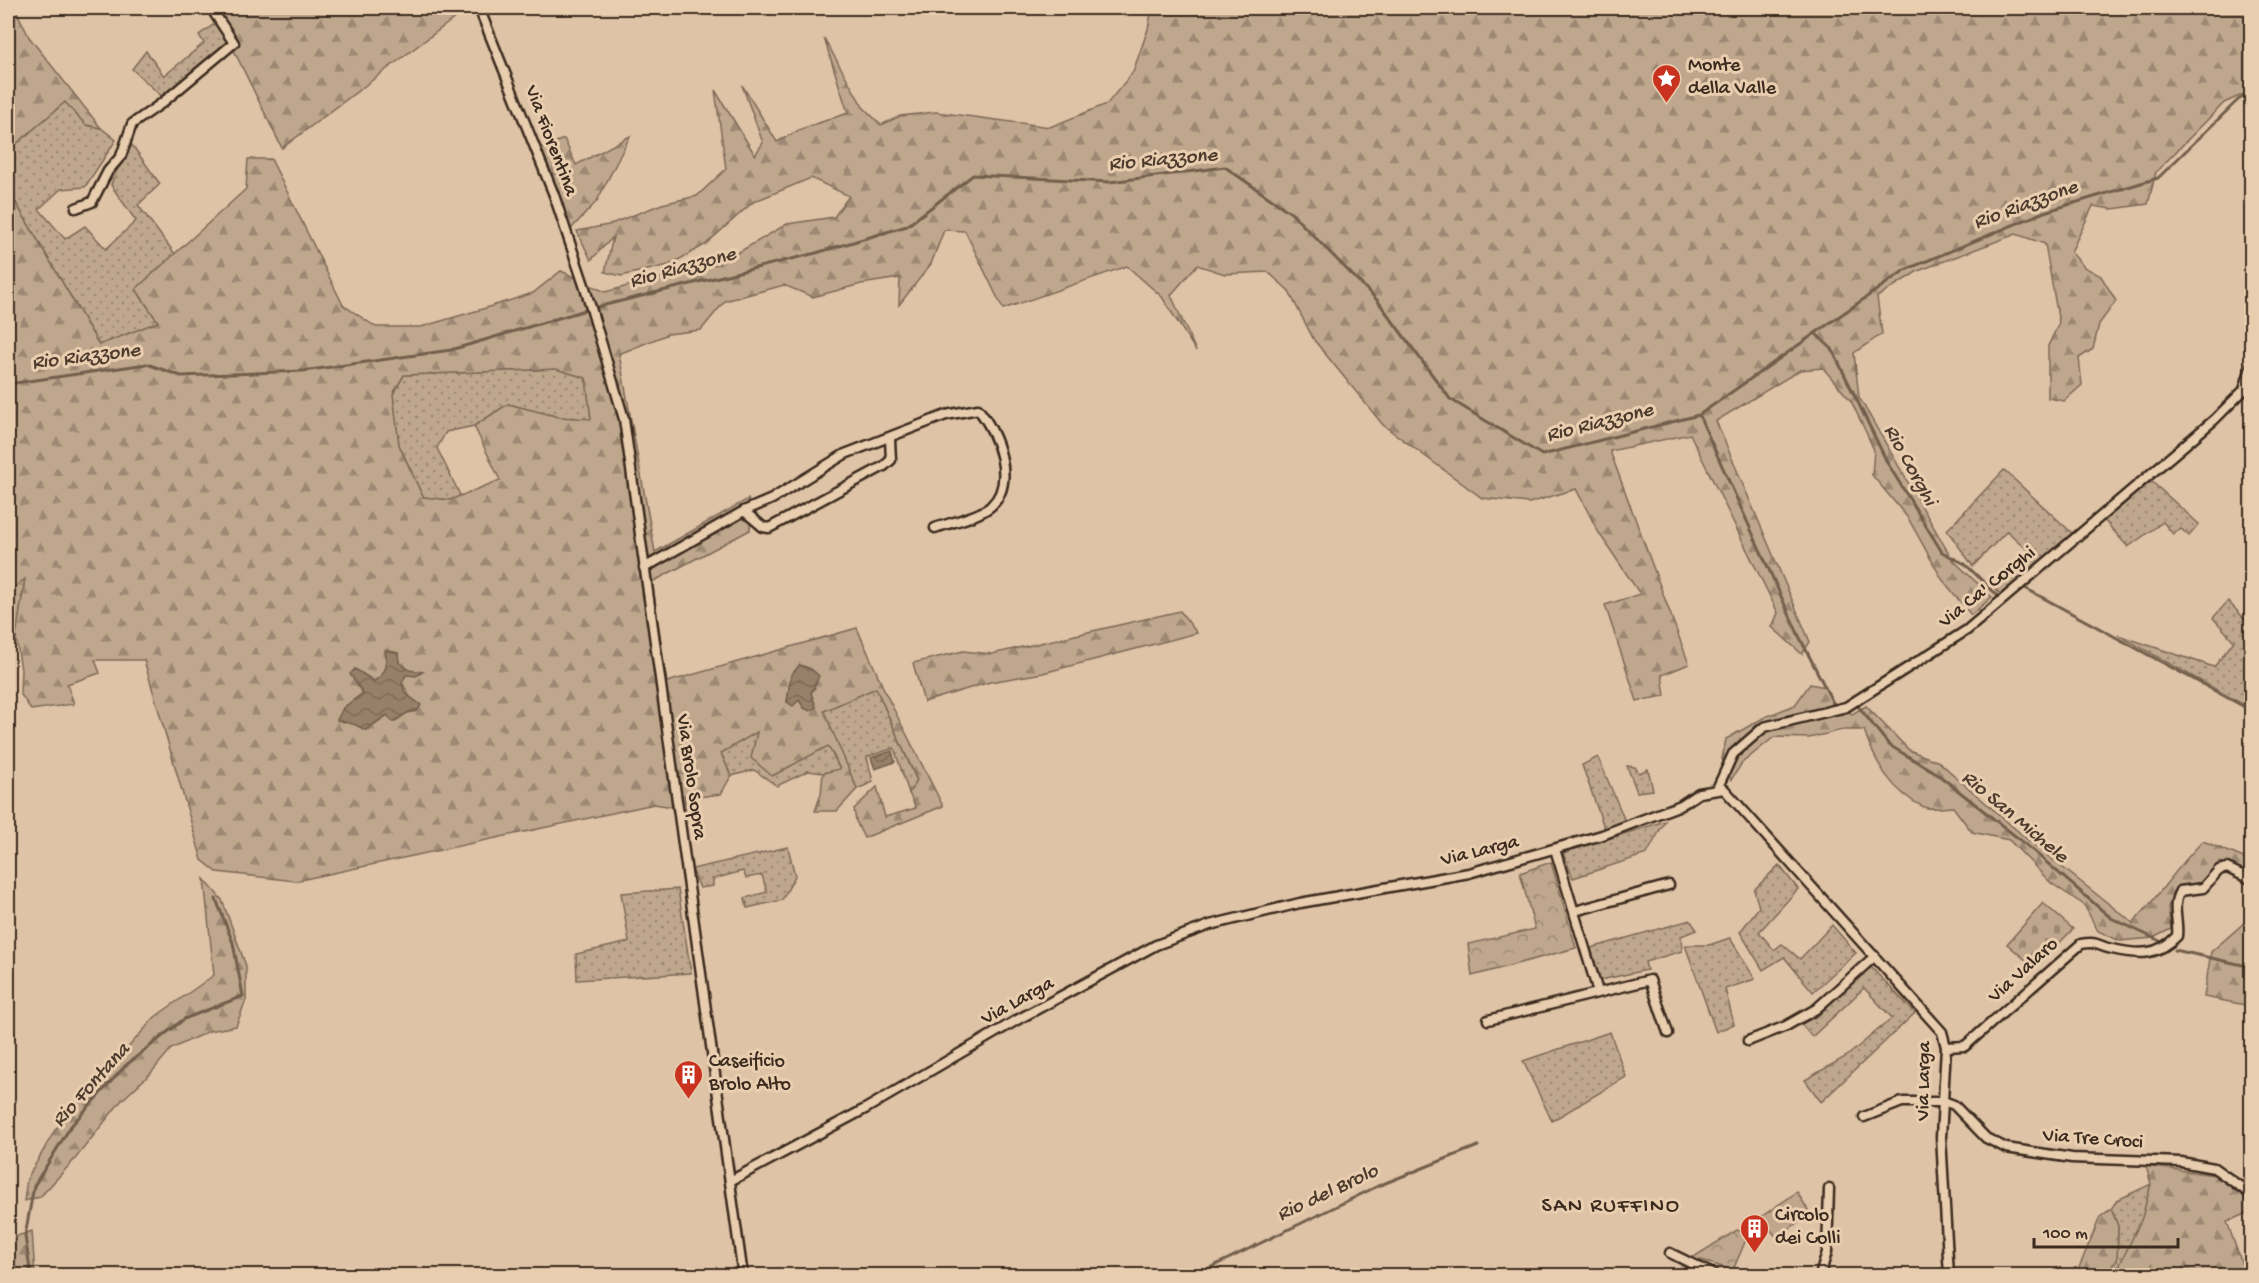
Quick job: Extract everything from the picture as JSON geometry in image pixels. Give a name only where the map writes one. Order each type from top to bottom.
[{"type":"street","points":[[76,208],[92,202],[108,171],[121,156],[132,124],[218,59],[234,43],[211,8]]},
{"type":"street","name":"Via Fiorentina","points":[[478,8],[541,161],[585,288]]},
{"type":"street","name":"Via Brolo Sopra","points":[[585,288],[626,429],[742,1275]]},
{"type":"street","name":"Via Ca' Corghi","points":[[1717,789],[1733,754],[1764,727],[1846,707],[1967,630],[2214,420],[2244,390],[2252,364]]},
{"type":"street","points":[[644,568],[744,511],[772,499],[845,454],[890,439],[946,415],[978,409],[988,421],[1004,462],[999,495],[990,508],[935,528]]},
{"type":"street","points":[[744,511],[763,527],[769,528],[884,466],[891,460],[890,439]]},
{"type":"street","name":"Via Larga","points":[[730,1181],[865,1109],[1017,1020],[1156,945],[1210,925],[1300,903],[1469,873],[1555,849],[1664,813],[1681,806],[1699,793],[1724,789],[1942,1032],[1946,1047],[1941,1101],[1948,1275]]},
{"type":"street","points":[[1555,849],[1598,992]]},
{"type":"street","name":"Via Valaro","points":[[1946,1047],[1965,1046],[2081,944],[2095,942],[2109,949],[2129,952],[2161,951],[2177,936],[2179,924],[2175,900],[2180,891],[2203,888],[2220,870],[2227,868],[2252,879]]},
{"type":"street","points":[[1575,911],[1669,885]]},
{"type":"street","points":[[1748,1041],[1785,1026],[1816,1009],[1875,956]]},
{"type":"street","points":[[1488,1020],[1650,980],[1668,1033]]},
{"type":"street","points":[[1864,1117],[1902,1102],[1941,1101]]},
{"type":"street","name":"Via Tre Croci","points":[[1941,1101],[1954,1105],[1986,1138],[2006,1148],[2072,1158],[2181,1162],[2214,1168],[2252,1195]]},
{"type":"street","points":[[1820,1275],[1827,1252],[1829,1189]]},
{"type":"street","points":[[1670,1253],[1717,1275]]},
{"type":"green space","points":[[8,8],[15,8],[29,37],[101,128],[86,125],[65,102],[8,151]]},
{"type":"green space","points":[[213,8],[468,8],[282,148]]},
{"type":"green space","points":[[1152,8],[2251,8],[2251,91],[2224,103],[2156,172],[2148,204],[2112,209],[2093,206],[2071,252],[2084,267],[2101,276],[2116,301],[2099,324],[2093,349],[2079,358],[2082,385],[2064,401],[2048,398],[2048,346],[2059,323],[2045,244],[2016,234],[1918,271],[1877,297],[1882,334],[1854,353],[1859,397],[1952,559],[1992,597],[1971,615],[1942,579],[1908,518],[1872,475],[1874,450],[1851,401],[1823,368],[1800,370],[1716,421],[1810,642],[1802,654],[1772,627],[1778,613],[1690,434],[1610,451],[1689,664],[1662,675],[1665,696],[1637,701],[1605,605],[1640,594],[1599,533],[1576,489],[1529,503],[1482,498],[1383,425],[1314,340],[1288,290],[1268,272],[1225,274],[1197,265],[1171,295],[1196,351],[1162,297],[1127,266],[1003,309],[965,231],[944,230],[931,264],[899,305],[900,278],[861,284],[813,297],[784,285],[725,301],[701,330],[668,334],[619,354],[655,552],[748,499],[751,507],[750,530],[652,582],[667,682],[857,628],[886,694],[943,806],[864,838],[856,821],[854,809],[877,787],[885,817],[916,808],[909,793],[917,780],[876,688],[824,711],[857,789],[837,811],[815,811],[821,794],[823,773],[840,769],[828,746],[772,776],[751,758],[757,732],[721,753],[731,776],[721,794],[690,798],[684,795],[686,809],[654,804],[296,881],[217,872],[202,860],[144,660],[95,660],[100,673],[67,684],[74,704],[31,710],[20,693],[21,670],[16,637],[25,579],[8,592],[8,203],[13,198],[99,345],[158,322],[136,289],[246,189],[248,159],[271,159],[343,305],[376,327],[421,327],[533,293],[561,271],[605,292],[722,262],[787,224],[834,217],[849,196],[811,178],[753,202],[705,245],[669,265],[621,276],[605,272],[613,237],[591,260],[577,231],[608,225],[662,204],[697,196],[726,169],[715,90],[755,155],[763,143],[742,85],[777,142],[801,129],[848,113],[824,38],[863,107],[881,125],[900,116],[936,112],[1050,127],[1107,104],[1133,72],[1148,29]],"holes":[[[556,369],[586,378],[591,419],[559,417],[508,404],[474,426],[500,480],[450,500],[423,497],[399,445],[393,394],[404,375]],[[386,651],[398,653],[398,661],[409,670],[402,682],[417,711],[407,713],[394,722],[388,715],[366,730],[356,724],[343,708],[363,693],[357,686],[355,669],[374,682],[382,675],[387,665]],[[791,675],[815,688],[811,693],[816,707],[810,711],[804,708],[799,700],[787,702]]]},
{"type":"green space","points":[[219,21],[232,51],[169,103],[132,69],[146,51],[164,76],[204,43],[199,35]]},
{"type":"green space","points":[[65,102],[86,125],[101,128],[116,140],[85,187],[61,189],[39,209],[65,239],[85,226],[106,249],[136,221],[111,185],[132,145],[160,184],[138,205],[175,254],[136,289],[158,322],[99,345],[13,198],[8,184],[8,151]]},
{"type":"green space","points":[[630,136],[597,201],[570,230],[541,148],[564,139],[576,165]]},
{"type":"green space","points":[[556,369],[586,378],[591,420],[559,417],[508,404],[474,426],[446,432],[437,448],[461,497],[450,500],[423,497],[399,445],[393,394],[404,375]]},
{"type":"green space","points":[[2004,470],[2072,533],[2002,595],[1996,590],[2031,553],[2007,531],[1973,566],[1947,530]]},
{"type":"green space","points":[[2151,481],[2199,524],[2189,536],[2181,529],[2173,534],[2163,522],[2128,547],[2104,520]]},
{"type":"green space","points":[[25,578],[16,637],[8,639],[8,592]]},
{"type":"green space","points":[[2228,601],[2251,626],[2251,709],[2118,635],[2214,667],[2234,641],[2213,618]]},
{"type":"green space","points":[[1180,611],[1197,633],[1043,673],[990,682],[924,702],[913,663],[963,651],[992,654]]},
{"type":"green space","points":[[1810,684],[1825,687],[1833,702],[1852,714],[1866,706],[1909,750],[1939,762],[2029,841],[2133,923],[2203,841],[2251,861],[2251,873],[2219,862],[2202,882],[2178,887],[2168,907],[2171,929],[2153,938],[2120,941],[2098,931],[2084,905],[2051,883],[2009,840],[1972,832],[1953,807],[1927,808],[1902,793],[1879,764],[1864,730],[1842,730],[1809,738],[1774,737],[1742,763],[1731,780],[1722,759],[1726,739],[1765,717],[1795,705]]},
{"type":"green space","points":[[876,688],[917,781],[909,793],[894,748],[867,757],[873,782],[857,789],[823,711]]},
{"type":"green space","points":[[757,731],[772,776],[828,745],[840,769],[823,773],[808,771],[777,786],[754,770],[731,776],[721,753]]},
{"type":"green space","points":[[1598,757],[1625,821],[1605,830],[1582,765]]},
{"type":"green space","points":[[1627,766],[1635,767],[1639,773],[1648,769],[1653,790],[1637,792]]},
{"type":"green space","points":[[1665,821],[1647,854],[1573,878],[1563,853]]},
{"type":"green space","points":[[788,847],[795,876],[782,900],[747,908],[745,898],[767,892],[762,875],[746,878],[743,871],[713,879],[713,886],[700,888],[692,869]]},
{"type":"green space","points":[[1551,862],[1576,948],[1472,976],[1468,944],[1535,929],[1520,873]]},
{"type":"green space","points":[[1779,865],[1798,889],[1759,932],[1774,950],[1782,944],[1800,959],[1832,925],[1856,953],[1813,992],[1784,957],[1763,970],[1740,932],[1759,907],[1754,890]]},
{"type":"green space","points":[[204,879],[222,900],[246,966],[246,1000],[236,1026],[209,1031],[171,1049],[151,1073],[121,1101],[75,1159],[40,1197],[24,1201],[27,1179],[55,1130],[155,1017],[214,975]]},
{"type":"green space","points":[[678,889],[691,973],[577,980],[576,954],[629,942],[621,893]]},
{"type":"green space","points":[[2043,903],[2073,929],[2035,968],[2007,944]]},
{"type":"green space","points":[[1690,920],[1697,930],[1681,936],[1682,951],[1645,962],[1647,970],[1600,980],[1591,948]]},
{"type":"green space","points":[[2251,921],[2251,1006],[2204,997],[2211,952],[2244,923]]},
{"type":"green space","points":[[1730,938],[1755,979],[1725,989],[1734,1024],[1716,1032],[1685,945],[1709,945]]},
{"type":"green space","points":[[1869,965],[1915,1013],[1821,1102],[1805,1080],[1847,1056],[1892,1018],[1864,988],[1812,1037],[1801,1024],[1818,1016]]},
{"type":"green space","points":[[1610,1032],[1626,1077],[1552,1121],[1523,1061]]},
{"type":"green space","points":[[2146,1166],[2215,1175],[2251,1202],[2251,1211],[2227,1222],[2243,1267],[2240,1275],[2115,1275],[2142,1218],[2151,1184]]},
{"type":"green space","points":[[2151,1184],[2142,1219],[2115,1275],[2100,1276],[2117,1261],[2118,1226],[2111,1209],[2117,1200]]},
{"type":"green space","points":[[1797,1192],[1810,1213],[1777,1238],[1761,1217]]},
{"type":"green space","points":[[2111,1209],[2118,1226],[2117,1261],[2100,1275],[2076,1275],[2100,1217]]},
{"type":"green space","points":[[1737,1230],[1748,1235],[1733,1270],[1692,1258]]},
{"type":"green space","points":[[32,1231],[35,1275],[8,1275],[8,1254],[17,1236]]},
{"type":"water","points":[[385,650],[398,653],[399,662],[409,670],[423,672],[416,676],[406,675],[402,682],[405,693],[421,705],[417,711],[407,713],[393,722],[387,715],[365,730],[337,720],[343,708],[363,693],[350,674],[355,669],[374,681],[382,675],[386,668]]},
{"type":"water","points":[[800,665],[811,669],[819,676],[811,693],[816,707],[810,711],[804,708],[799,700],[793,706],[787,702],[791,675]]},
{"type":"water","points":[[892,751],[895,762],[875,769],[871,758]]},
{"type":"waterway","name":"Rio Riazzone","points":[[8,384],[147,364],[181,376],[303,371],[451,350],[589,309],[816,253],[907,226],[973,175],[1110,182],[1225,167],[1291,213],[1377,300],[1450,399],[1542,455],[1699,415],[1905,270],[2044,212],[2158,178],[2238,100],[2252,91]]},
{"type":"waterway","name":"Rio Corghi","points":[[1815,333],[1832,349],[1888,464],[1942,552],[1965,564],[1997,595]]},
{"type":"waterway","name":"Rio San Michele","points":[[1699,415],[1799,636],[1834,705]]},
{"type":"waterway","name":"Rio Corghi","points":[[2025,588],[2252,711]]},
{"type":"waterway","name":"Rio San Michele","points":[[1858,706],[1889,745],[1936,773],[2024,843],[2111,918],[2160,941]]},
{"type":"waterway","name":"Rio Fontana","points":[[31,1276],[25,1236],[34,1186],[71,1126],[125,1066],[184,1019],[243,996],[233,943],[216,899]]},
{"type":"waterway","name":"Rio San Michele","points":[[2175,950],[2252,967]]},
{"type":"waterway","name":"Rio del Brolo","points":[[1193,1276],[1378,1186],[1478,1146]]},
{"type":"place","name":"Monte della Valle","points":[[1667,104]]},
{"type":"place","name":"Caseificio Brolo Alto","points":[[688,1100]]},
{"type":"place","name":"Circolo dei Colli","points":[[1754,1254]]},
{"type":"district","name":"SAN RUFFINO","points":[[1611,1207]]}]
